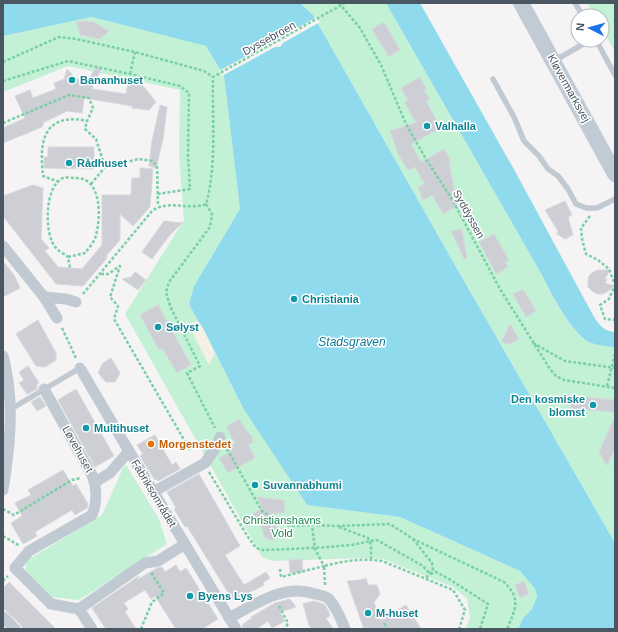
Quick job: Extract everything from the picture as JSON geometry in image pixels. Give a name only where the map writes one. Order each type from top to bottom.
[{"type":"street","name":"Kløvermarksvej","points":[[521,3],[615,174]]},
{"type":"street","points":[[3,246],[44,297],[57,318]]},
{"type":"street","points":[[44,297],[66,299],[76,302]]},
{"type":"street","points":[[3,356],[6,365],[11,409],[9,451],[3,490]]},
{"type":"street","name":"Fabriksområdet","points":[[80,368],[232,625],[274,595],[296,590],[312,592],[328,598],[337,610],[346,629]]},
{"type":"street","name":"Løvehuset","points":[[44,389],[94,479],[96,506],[92,515],[29,551],[15,568],[51,604],[79,609]]},
{"type":"street","points":[[153,492],[205,463],[214,450],[220,437]]},
{"type":"street","points":[[94,479],[110,473],[129,450]]},
{"type":"street","points":[[92,629],[79,609],[145,563],[158,561],[185,544]]},
{"type":"street","points":[[3,617],[15,629]]},
{"type":"lane","points":[[554,61],[576,48]]},
{"type":"lane","points":[[600,48],[615,75]]},
{"type":"lane","points":[[493,79],[524,140],[539,156],[548,169],[558,176],[568,189],[576,204],[586,208],[597,208],[615,199]]},
{"type":"lane","points":[[11,409],[80,368]]},
{"type":"path","name":"Dyssebroen","points":[[213,78],[324,16],[340,4],[346,3]]},
{"type":"path","name":"Syddyssen","points":[[340,4],[360,28],[381,65],[406,124],[453,201],[500,289],[550,369],[556,376],[564,380],[615,388]]},
{"type":"path","points":[[3,62],[59,37],[76,39],[135,52],[204,70],[213,78],[212,160],[210,191],[206,204],[212,214],[210,227],[169,282],[166,292],[170,306],[200,366],[187,374],[220,437],[262,511],[277,521],[290,526],[390,524],[413,539],[504,582],[510,587],[516,606],[507,629]]},
{"type":"path","points":[[130,74],[135,52]]},
{"type":"path","points":[[3,81],[68,61],[180,86],[189,93],[188,156],[190,188],[157,194]]},
{"type":"path","points":[[3,123],[69,95],[88,98],[93,108],[85,129],[96,139],[105,167]]},
{"type":"path","points":[[59,182],[43,176],[42,146],[44,138],[56,122],[68,119],[87,121]]},
{"type":"path","points":[[91,184],[105,167],[139,159],[152,161],[157,166],[158,206]]},
{"type":"path","points":[[68,257],[85,253],[96,237],[98,222],[98,196],[91,184],[79,178],[63,178],[59,182],[49,201],[47,220],[50,235],[55,248],[68,257],[70,268]]},
{"type":"path","points":[[76,302],[152,211],[158,206],[169,205],[198,207],[206,204]]},
{"type":"path","points":[[597,208],[581,228],[582,239],[586,254],[598,260],[609,269],[615,285],[609,299],[600,305],[605,319],[615,320]]},
{"type":"path","points":[[100,274],[108,274],[120,266],[110,297],[118,306],[114,319],[190,450]]},
{"type":"path","points":[[57,318],[80,368]]},
{"type":"path","points":[[533,343],[565,361],[613,367]]},
{"type":"path","points":[[607,386],[613,367],[615,354]]},
{"type":"path","points":[[3,509],[14,515],[72,480],[94,479]]},
{"type":"path","points":[[215,483],[256,548],[263,550],[311,549],[361,544],[370,540],[377,540],[422,566],[430,574]]},
{"type":"path","points":[[312,525],[315,548],[324,566],[325,588]]},
{"type":"path","points":[[337,526],[370,540]]},
{"type":"path","points":[[3,536],[29,551]]},
{"type":"path","points":[[413,539],[432,563],[433,570],[424,579]]},
{"type":"path","points":[[370,540],[371,560]]},
{"type":"path","points":[[311,549],[318,553]]},
{"type":"path","points":[[280,569],[281,578],[345,561],[382,561],[453,590],[465,610],[459,629]]},
{"type":"path","points":[[141,629],[152,602],[164,593],[145,563]]},
{"type":"path","points":[[430,574],[436,572],[488,604],[480,629]]},
{"type":"path","points":[[274,595],[288,623],[285,629]]},
{"type":"path","points":[[384,623],[387,629]]},
{"type":"green space","points":[[300,3],[386,3],[538,268],[560,310],[583,338],[591,343],[615,347],[615,543],[313,15]]},
{"type":"green space","points":[[587,3],[615,3],[615,52],[610,43],[610,8],[590,8]]},
{"type":"green space","name":"Christianshavns Vold","points":[[92,17],[206,45],[224,76],[240,209],[194,286],[189,304],[203,328],[243,408],[307,505],[400,517],[520,571],[535,589],[537,597],[532,609],[523,618],[518,629],[465,629],[470,619],[467,599],[453,587],[383,559],[362,558],[273,561],[262,557],[125,314],[184,220],[179,156],[180,90],[68,66],[3,92],[3,36]]},
{"type":"green space","points":[[126,465],[159,519],[167,544],[79,600],[51,597],[26,571],[26,561],[102,515],[123,468]]},
{"type":"sand","points":[[198,321],[203,328],[215,354],[209,365],[188,324]]},
{"type":"water","name":"Stadsgraven","points":[[3,3],[300,3],[313,15],[615,543],[615,629],[518,629],[523,618],[532,609],[537,597],[535,589],[520,571],[400,517],[307,505],[243,408],[203,328],[189,304],[194,286],[240,209],[224,76],[206,46],[92,17],[3,36]]},
{"type":"water","points":[[386,3],[420,3],[516,173],[594,317],[603,328],[615,332],[615,347],[591,343],[583,338],[568,321]]},
{"type":"pier","points":[[317,17],[320,22],[283,43],[280,47],[275,47],[222,76],[219,71],[263,47],[265,42],[271,42]]},
{"type":"building","points":[[76,22],[94,22],[109,31],[100,39],[85,35],[81,36]]},
{"type":"building","points":[[384,22],[400,50],[390,56],[388,56],[372,29]]},
{"type":"building","points":[[97,66],[101,69],[92,89],[126,94],[129,77],[137,78],[156,102],[149,110],[84,98],[82,113],[67,111],[45,122],[45,120],[42,127],[3,143],[3,128],[25,118],[15,96],[30,90],[33,98],[56,89],[54,83],[64,79],[67,69],[85,84]]},
{"type":"building","points":[[420,77],[426,89],[424,90],[430,99],[426,101],[441,128],[411,144],[421,162],[444,149],[451,161],[449,161],[457,206],[443,214],[432,195],[423,200],[418,187],[425,184],[415,167],[408,170],[399,156],[390,131],[416,122],[404,102],[408,100],[401,88]]},
{"type":"building","points":[[160,105],[167,107],[163,139],[156,168],[149,166],[152,141]]},
{"type":"building","name":"Rådhuset","points":[[48,147],[94,147],[94,169],[44,168],[44,157],[48,157]]},
{"type":"building","points":[[140,168],[153,169],[150,207],[133,226],[120,214],[120,240],[83,286],[56,284],[3,216],[3,196],[33,185],[43,188],[41,239],[49,248],[45,251],[58,267],[82,269],[102,245],[102,195],[131,195],[132,178],[140,178]]},
{"type":"building","points":[[565,201],[572,215],[568,217],[573,235],[565,239],[557,234],[558,231],[545,210]]},
{"type":"building","points":[[164,221],[182,223],[169,236],[152,259],[142,252]]},
{"type":"building","points":[[462,229],[467,258],[464,259],[451,231]]},
{"type":"building","points":[[494,234],[509,260],[505,262],[508,267],[496,274],[479,242]]},
{"type":"building","points":[[3,261],[14,275],[20,288],[3,297]]},
{"type":"building","points":[[598,270],[610,270],[605,279],[607,279],[605,283],[614,286],[602,294],[597,294],[588,287],[589,276]]},
{"type":"building","points":[[135,272],[146,280],[138,290],[122,279],[131,277]]},
{"type":"building","points":[[523,289],[536,311],[526,317],[513,294]]},
{"type":"building","name":"Sølyst","points":[[158,305],[191,365],[177,373],[162,348],[159,350],[140,315]]},
{"type":"building","points":[[38,320],[56,353],[56,360],[45,367],[36,366],[16,334]]},
{"type":"building","points":[[510,324],[519,339],[510,344],[501,342]]},
{"type":"building","points":[[111,358],[120,373],[115,382],[106,382],[98,373],[103,363]]},
{"type":"building","points":[[28,366],[39,383],[37,384],[37,389],[27,394],[19,383],[24,380],[19,372]]},
{"type":"building","name":"Multihuset","points":[[76,389],[114,456],[95,467],[58,400]]},
{"type":"building","name":"Den kosmiske blomst","points":[[566,395],[615,400],[615,412],[572,409]]},
{"type":"building","points":[[40,397],[46,406],[37,411],[31,402]]},
{"type":"building","name":"Den kosmiske blomst","points":[[615,416],[615,448],[607,466],[599,452]]},
{"type":"building","points":[[239,419],[252,436],[253,442],[248,445],[255,458],[228,473],[219,458],[231,451],[229,447],[235,443],[226,427]]},
{"type":"building","points":[[155,435],[172,465],[176,462],[180,469],[158,481],[157,479],[155,480],[140,456],[143,454],[137,445]]},
{"type":"building","points":[[63,470],[73,486],[76,484],[88,504],[87,508],[75,515],[72,510],[35,532],[37,536],[23,544],[11,523],[22,516],[15,503],[31,495],[28,490]]},
{"type":"building","points":[[199,474],[240,546],[225,555],[244,585],[266,572],[270,578],[263,583],[264,585],[253,590],[239,600],[237,596],[232,599],[187,526],[185,527],[174,509],[176,508],[167,492]]},
{"type":"building","points":[[257,497],[284,500],[285,512],[268,515],[279,529],[279,535],[275,539],[272,540],[266,538],[256,517],[244,520],[262,508]]},
{"type":"building","points":[[302,559],[303,572],[290,573],[289,560]]},
{"type":"building","points":[[176,565],[180,572],[186,568],[218,619],[202,629],[176,629],[155,596],[151,599],[145,590],[124,603],[128,609],[125,612],[136,629],[106,629],[92,608],[139,576],[137,580],[157,568],[162,567],[165,572]]},
{"type":"building","points":[[366,578],[368,585],[377,585],[380,594],[374,602],[380,620],[406,605],[421,629],[364,629],[347,581]]},
{"type":"building","points":[[524,581],[529,594],[520,598],[515,585]]},
{"type":"building","points":[[9,582],[56,629],[23,629],[20,624],[3,609],[3,588]]},
{"type":"building","points":[[290,599],[296,607],[280,612],[285,621],[272,628],[268,621],[257,629],[243,629],[242,625],[252,618],[251,617],[275,603]]},
{"type":"building","points":[[314,601],[324,604],[330,616],[326,618],[333,629],[312,629],[309,625],[303,604]]},
{"type":"place","name":"Bananhuset","points":[[72,80]]},
{"type":"place","name":"Valhalla","points":[[427,126]]},
{"type":"place","name":"Rådhuset","points":[[69,163]]},
{"type":"place","name":"Christiania","points":[[294,299]]},
{"type":"place","name":"Sølyst","points":[[158,327]]},
{"type":"place","name":"Den kosmiske blomst","points":[[593,405]]},
{"type":"place","name":"Multihuset","points":[[86,428]]},
{"type":"place","name":"Morgenstedet","points":[[151,444]]},
{"type":"place","name":"Suvannabhumi","points":[[255,485]]},
{"type":"place","name":"Byens Lys","points":[[190,596]]},
{"type":"place","name":"M-huset","points":[[368,613]]}]
